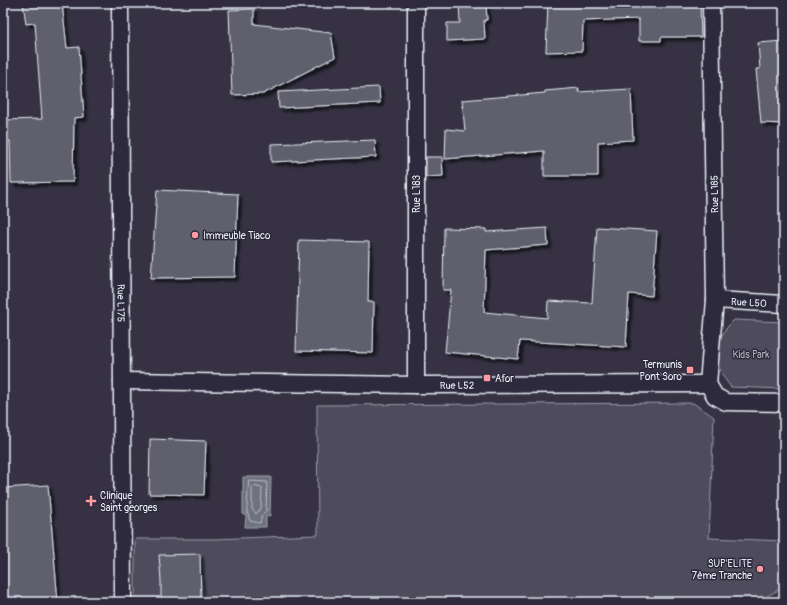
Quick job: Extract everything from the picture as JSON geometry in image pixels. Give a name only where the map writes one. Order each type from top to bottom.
[{"type":"street","name":"Rue L175","points":[[120,3],[123,602]]},
{"type":"street","name":"Rue L183","points":[[416,3],[416,384]]},
{"type":"street","name":"Rue L185","points":[[708,384],[715,300],[711,3]]},
{"type":"street","name":"Rue L50","points":[[715,300],[784,304]]},
{"type":"street","name":"Rue L52","points":[[122,381],[416,384],[708,384]]},
{"type":"street","points":[[708,384],[715,396],[726,402],[784,403]]},
{"type":"green space","name":"Kids Park","points":[[734,320],[784,322],[784,389],[731,387],[720,370],[717,352],[722,336]]},
{"type":"green space","points":[[693,403],[714,417],[709,538],[784,541],[784,587],[756,602],[135,602],[135,539],[213,539],[318,535],[317,405]]},
{"type":"water","points":[[243,477],[271,477],[270,516],[266,516],[266,527],[245,527],[246,515],[243,515]]},
{"type":"building","points":[[23,3],[62,3],[67,48],[79,47],[84,117],[74,118],[73,182],[11,183],[10,141],[3,141],[3,120],[42,119],[35,23],[26,24]]},
{"type":"building","points":[[459,3],[486,3],[487,20],[484,20],[485,39],[447,41],[447,23],[460,23]]},
{"type":"building","points":[[548,3],[700,3],[701,37],[661,37],[661,41],[639,41],[639,19],[583,21],[582,51],[546,52]]},
{"type":"building","points":[[254,9],[254,24],[331,33],[335,57],[263,94],[232,95],[229,10]]},
{"type":"building","points":[[784,41],[784,124],[761,123],[756,69],[760,69],[758,43]]},
{"type":"building","points":[[379,87],[380,103],[279,108],[278,92]]},
{"type":"building","points":[[579,88],[578,92],[631,89],[633,140],[598,142],[598,176],[544,176],[544,151],[445,159],[446,129],[465,131],[462,100],[545,93],[545,91]]},
{"type":"building","points":[[375,140],[376,157],[271,162],[271,144]]},
{"type":"building","points":[[426,157],[442,157],[443,176],[426,177]]},
{"type":"building","name":"Immeuble Tiaco","points":[[157,190],[238,194],[235,277],[151,278]]},
{"type":"building","points":[[597,227],[657,231],[652,296],[629,294],[626,347],[520,341],[518,359],[445,352],[451,290],[443,290],[444,228],[486,229],[486,232],[547,228],[548,245],[486,250],[484,312],[547,318],[548,301],[592,303]]},
{"type":"building","points":[[299,240],[369,242],[368,302],[374,302],[373,353],[296,351]]},
{"type":"building","points":[[150,439],[206,441],[204,495],[149,494]]},
{"type":"building","points":[[48,485],[58,602],[3,602],[3,488]]},
{"type":"building","points":[[200,554],[201,602],[161,602],[159,555]]},
{"type":"place","name":"Immeuble Tiaco","points":[[195,235]]},
{"type":"place","name":"Termunis Pont Soro","points":[[690,370]]},
{"type":"place","name":"Afor","points":[[487,378]]},
{"type":"place","name":"Clinique Saint georges","points":[[91,501]]},
{"type":"place","name":"SUP'ELITE 7ème Tranche","points":[[760,569]]}]
